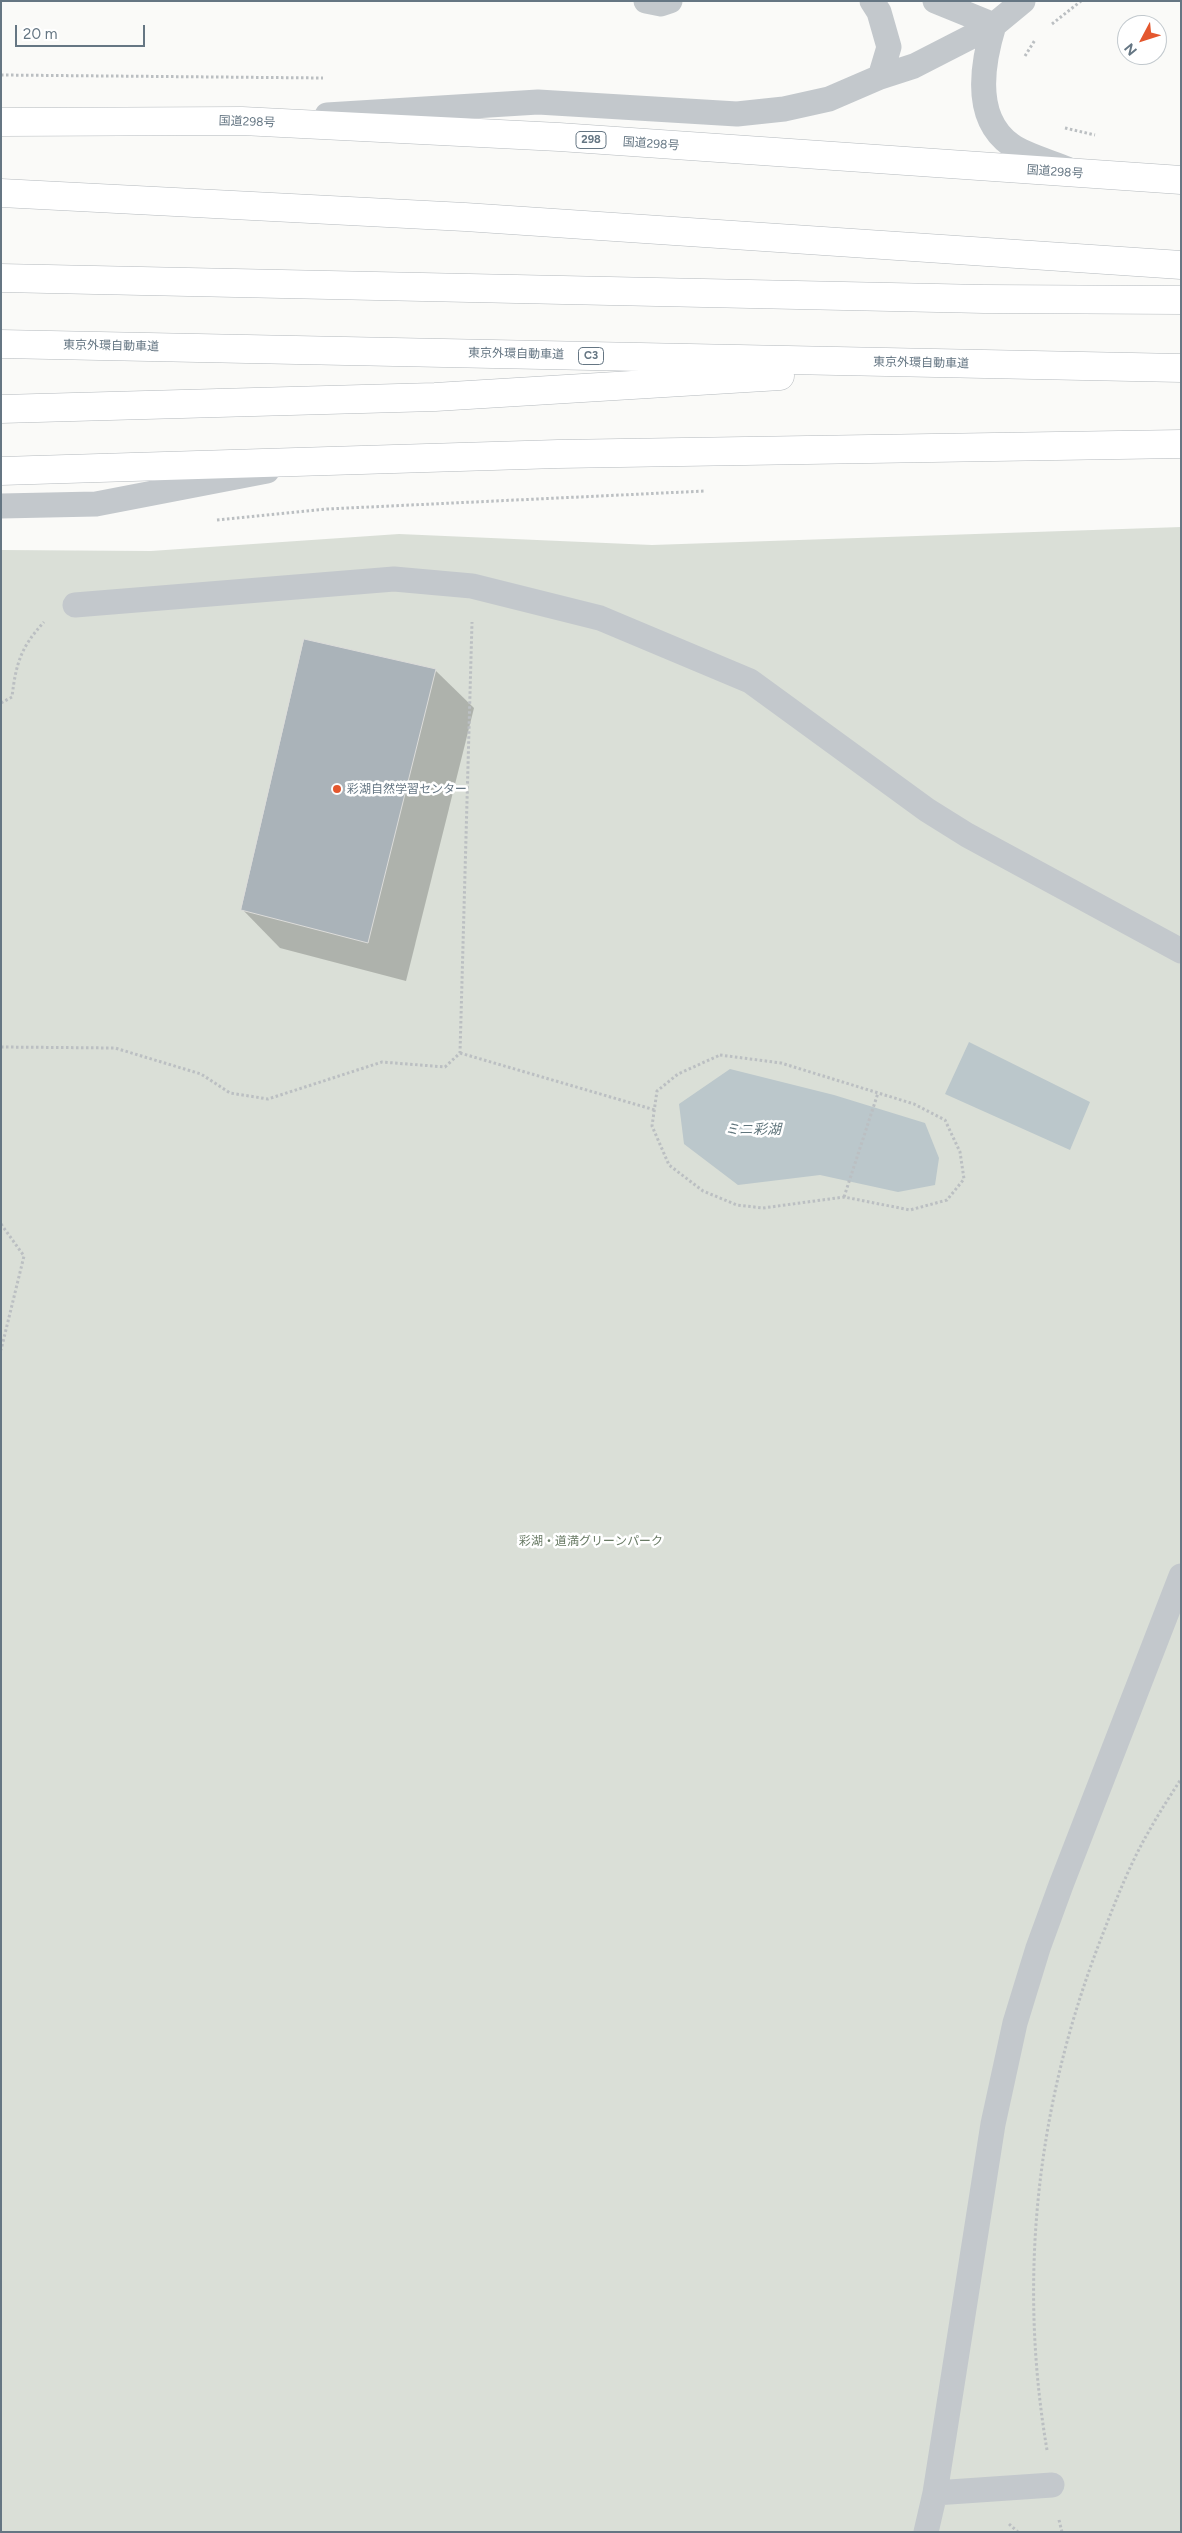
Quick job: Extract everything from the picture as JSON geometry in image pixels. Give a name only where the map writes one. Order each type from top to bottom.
[{"type":"highway","name":"国道298号","points":[[1,122],[242,121],[559,137],[1181,180]]},
{"type":"highway","points":[[1,193],[465,217],[1181,265]]},
{"type":"highway","points":[[1,278],[984,299],[1181,300]]},
{"type":"highway","name":"東京外環自動車道","points":[[1,344],[1181,368]]},
{"type":"highway","points":[[1,410],[435,397],[983,364]]},
{"type":"highway","points":[[1,471],[567,453],[1181,444]]},
{"type":"lane","points":[[646,1],[661,4],[670,1]]},
{"type":"lane","points":[[872,1],[879,12],[889,47],[880,77]]},
{"type":"lane","points":[[935,1],[994,25]]},
{"type":"lane","points":[[242,121],[538,102],[737,114],[784,109],[830,99],[880,77],[914,66],[994,25],[1023,1]]},
{"type":"lane","points":[[994,25],[987,48],[984,74],[985,103],[993,129],[1012,146],[1079,174]]},
{"type":"lane","points":[[1,506],[96,504],[321,461]]},
{"type":"lane","points":[[75,605],[394,579],[472,586],[600,618],[750,681],[927,810],[959,830],[1181,951]]},
{"type":"lane","points":[[926,2532],[935,2492],[993,2124],[1015,2023],[1038,1948],[1061,1885],[1181,1576]]},
{"type":"lane","points":[[935,2492],[1052,2485]]},
{"type":"path","points":[[1046,29],[1080,1]]},
{"type":"path","points":[[1021,62],[1039,35]]},
{"type":"path","points":[[1063,127],[1104,135]]},
{"type":"path","points":[[208,520],[336,509],[706,491]]},
{"type":"path","points":[[1,1047],[115,1048],[201,1074],[230,1093],[268,1099],[382,1062],[445,1068],[460,1053],[472,676],[472,586]]},
{"type":"path","points":[[1,703],[12,697],[20,654],[29,639],[51,614],[75,605]]},
{"type":"path","points":[[460,1053],[655,1110]]},
{"type":"path","points":[[720,1055],[781,1062],[878,1093],[914,1104],[945,1120],[960,1152],[964,1179],[947,1200],[910,1210],[844,1197],[763,1208],[737,1205],[702,1191],[669,1165],[652,1126],[657,1091],[678,1074],[720,1055]]},
{"type":"path","points":[[844,1197],[878,1093]]},
{"type":"path","points":[[1,1224],[24,1256],[1,1350]]},
{"type":"path","points":[[1062,2532],[1052,2485],[1041,2414],[1032,2307],[1038,2205],[1046,2132],[1059,2064],[1077,2003],[1098,1945],[1121,1886],[1148,1831],[1181,1779]]},
{"type":"green space","name":"彩湖・道満グリーンパーク","points":[[1181,527],[1181,2532],[1,2532],[1,550],[151,551],[399,534],[652,545]]},
{"type":"water","points":[[969,1042],[1090,1102],[1070,1150],[945,1094]]},
{"type":"water","name":"ミニ彩湖","points":[[730,1069],[834,1095],[925,1123],[939,1158],[935,1185],[898,1192],[820,1175],[738,1185],[684,1144],[679,1104]]},
{"type":"building","name":"彩湖自然学習センター","points":[[304,639],[436,669],[368,943],[241,910]]},
{"type":"place","name":"彩湖自然学習センター","points":[[337,789]]}]
